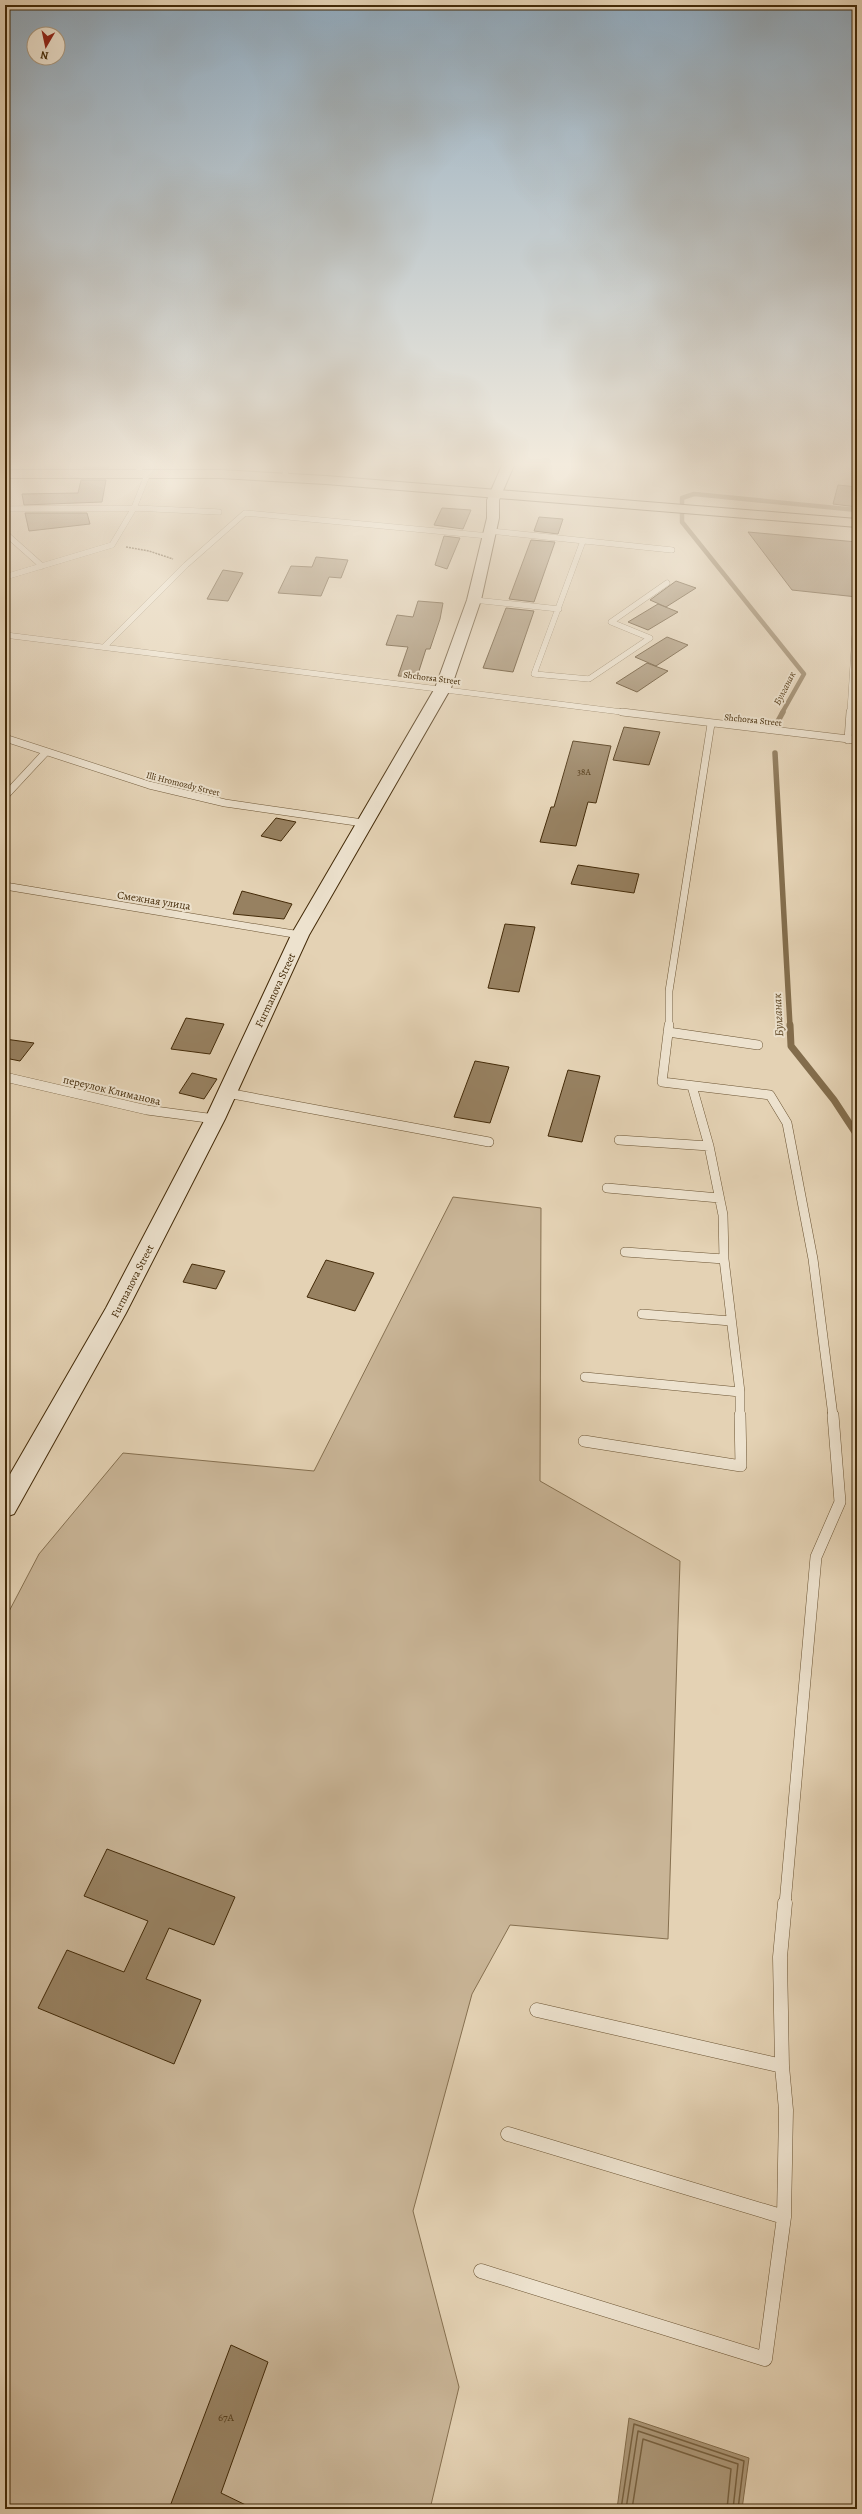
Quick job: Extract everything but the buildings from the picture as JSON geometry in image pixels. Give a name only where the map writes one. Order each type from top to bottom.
[{"type":"main road","name":"Furmanova Street","points":[[5,1506],[116,1313],[215,1119],[300,935],[363,823],[443,688],[474,600],[478,580]]},
{"type":"lane","points":[[105,646],[171,580]]},
{"type":"lane","points":[[569,580],[534,674],[589,679],[650,638],[611,622],[667,583]]},
{"type":"lane","points":[[474,600],[558,609]]},
{"type":"lane","points":[[848,740],[857,603]]},
{"type":"lane","name":"Shchorsa Street","points":[[5,635],[443,688],[711,724],[857,740]]},
{"type":"lane","points":[[481,2271],[765,2359],[784,2217],[786,2110],[782,2066],[781,1949],[816,1557],[840,1502],[837,1451],[812,1259],[787,1123],[770,1095],[662,1082],[668,1032],[669,991],[711,724]]},
{"type":"lane","name":"Illi Hromozdy Street","points":[[5,738],[149,785],[225,803],[363,823]]},
{"type":"lane","points":[[5,796],[46,752]]},
{"type":"lane","name":"Смежная улица","points":[[5,886],[300,935]]},
{"type":"lane","points":[[668,1032],[758,1045]]},
{"type":"lane","name":"переулок Климанова","points":[[5,1077],[147,1110],[215,1119]]},
{"type":"lane","points":[[584,1441],[741,1466],[740,1392],[724,1259],[723,1215],[710,1146],[692,1086]]},
{"type":"lane","points":[[227,1093],[490,1142]]},
{"type":"lane","points":[[619,1140],[710,1146]]},
{"type":"lane","points":[[607,1188],[719,1198]]},
{"type":"lane","points":[[625,1252],[724,1259]]},
{"type":"lane","points":[[642,1314],[731,1321]]},
{"type":"lane","points":[[585,1376],[740,1392]]},
{"type":"lane","points":[[537,2010],[782,2066]]},
{"type":"lane","points":[[508,2134],[784,2217]]},
{"type":"shaded area","points":[[453,1197],[541,1208],[540,1481],[680,1561],[668,1939],[510,1925],[472,1994],[413,2211],[459,2387],[430,2509],[5,2509],[5,1619],[39,1554],[123,1453],[314,1471]]},
{"type":"water","points":[[629,2418],[749,2458],[742,2509],[617,2509]]},
{"type":"waterway","name":"Булганак","points":[[729,580],[804,674],[782,713]]},
{"type":"waterway","name":"Булганак","points":[[778,721],[783,712]]},
{"type":"waterway","name":"Булганак","points":[[775,753],[790,1026]]},
{"type":"waterway","name":"Булганак","points":[[790,1025],[791,1046],[834,1100],[857,1135]]}]
